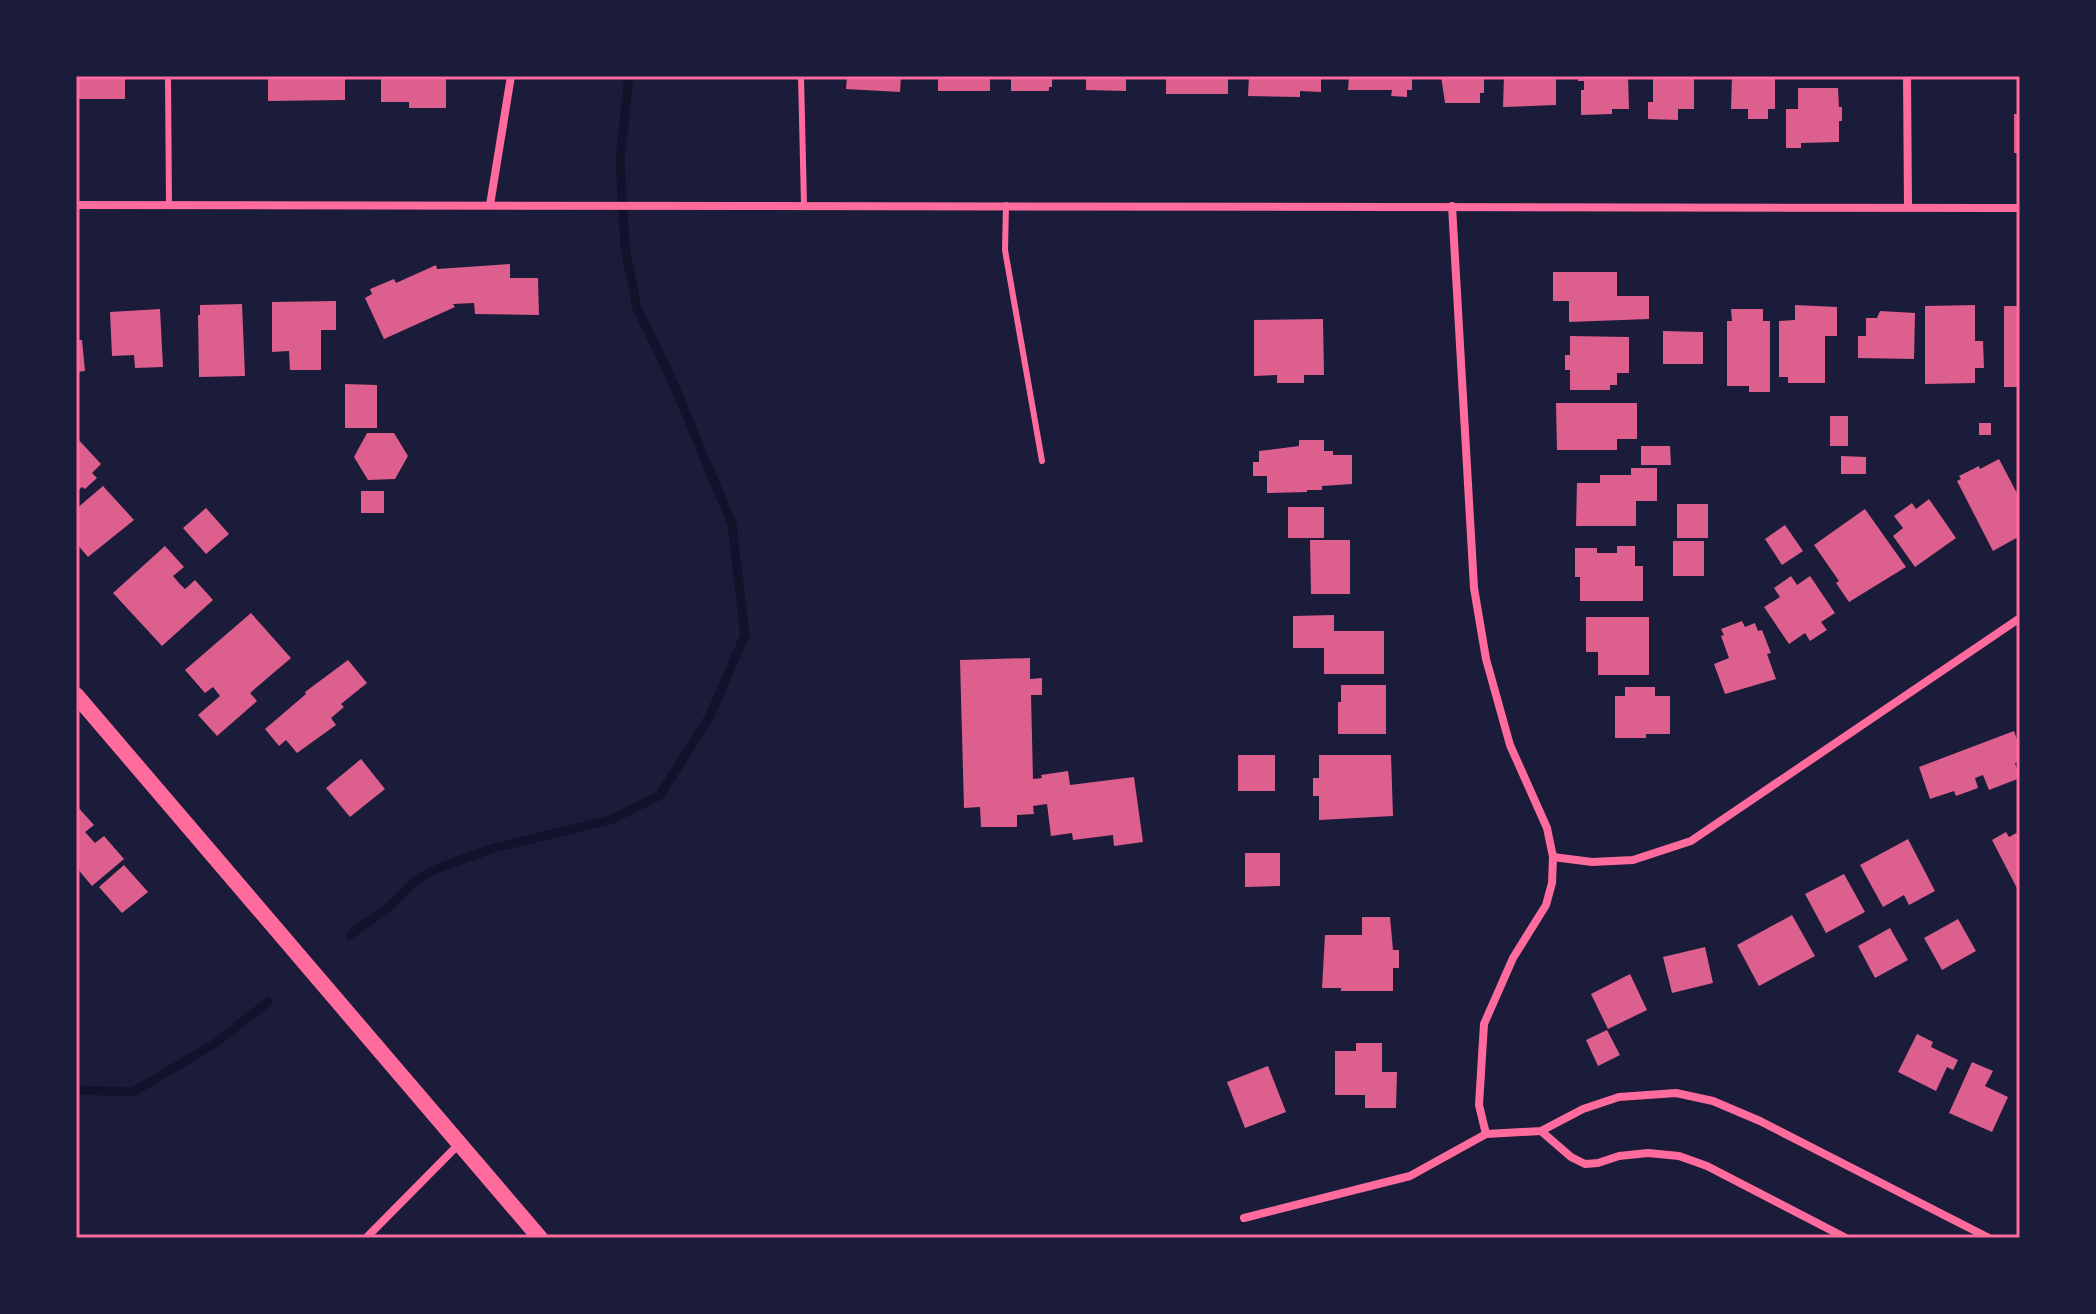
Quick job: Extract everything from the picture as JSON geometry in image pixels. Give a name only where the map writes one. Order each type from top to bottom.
[{"type":"main road","points":[[79,704],[540,1238]]},
{"type":"street","points":[[490,205],[511,76]]},
{"type":"street","points":[[1907,76],[1908,207]]},
{"type":"street","points":[[76,205],[2020,208]]},
{"type":"street","points":[[1452,206],[1474,588],[1486,659],[1510,745],[1547,828],[1553,857],[1552,883],[1546,905],[1513,958],[1484,1024],[1479,1105],[1486,1134]]},
{"type":"street","points":[[1553,857],[1592,862],[1633,860],[1691,841],[2020,619]]},
{"type":"street","points":[[1244,1218],[1410,1176],[1486,1134],[1541,1131],[1583,1109],[1619,1097],[1676,1093],[1713,1101],[1760,1121],[1989,1238]]},
{"type":"street","points":[[1541,1131],[1571,1157],[1585,1164],[1648,1153],[1679,1156],[1846,1238]]},
{"type":"street","points":[[366,1238],[460,1143]]},
{"type":"lane","points":[[168,76],[169,205]]},
{"type":"lane","points":[[801,76],[804,205]]},
{"type":"lane","points":[[1006,205],[1005,250],[1042,461]]},
{"type":"building","points":[[76,76],[125,76],[125,99],[76,99]]},
{"type":"building","points":[[268,76],[345,76],[345,100],[268,101]]},
{"type":"building","points":[[381,76],[446,76],[446,108],[409,108],[409,102],[381,102]]},
{"type":"building","points":[[847,76],[901,76],[900,92],[846,89]]},
{"type":"building","points":[[938,76],[990,76],[990,91],[938,91]]},
{"type":"building","points":[[1011,76],[1052,76],[1052,87],[1049,91],[1011,91]]},
{"type":"building","points":[[1086,76],[1126,76],[1126,91],[1086,90]]},
{"type":"building","points":[[1166,76],[1228,76],[1228,94],[1166,94]]},
{"type":"building","points":[[1249,76],[1321,76],[1321,92],[1300,91],[1300,97],[1248,96]]},
{"type":"building","points":[[1349,76],[1412,76],[1412,90],[1407,90],[1407,97],[1391,96],[1392,90],[1348,90]]},
{"type":"building","points":[[1441,76],[1484,76],[1484,93],[1480,93],[1480,103],[1445,103]]},
{"type":"building","points":[[1504,76],[1556,76],[1556,105],[1503,107]]},
{"type":"building","points":[[1578,76],[1628,76],[1629,109],[1612,109],[1612,114],[1581,115],[1584,81],[1578,81]]},
{"type":"building","points":[[1653,76],[1694,76],[1694,109],[1678,109],[1678,120],[1648,119],[1648,102],[1653,102]]},
{"type":"building","points":[[1732,76],[1775,76],[1775,109],[1768,109],[1768,119],[1748,119],[1748,109],[1731,109]]},
{"type":"building","points":[[1798,88],[1838,88],[1839,107],[1842,107],[1839,142],[1801,143],[1801,148],[1786,148],[1786,109],[1798,109]]},
{"type":"building","points":[[2014,114],[2020,114],[2020,153],[2014,153]]},
{"type":"building","points":[[510,264],[510,278],[538,278],[539,315],[475,314],[474,303],[453,304],[455,307],[384,339],[365,298],[372,294],[370,289],[394,279],[396,283],[436,265],[437,269]]},
{"type":"building","points":[[1553,272],[1617,272],[1617,296],[1649,296],[1649,319],[1569,322],[1569,301],[1553,301]]},
{"type":"building","points":[[336,301],[336,330],[321,330],[321,370],[290,370],[289,351],[272,352],[272,302]]},
{"type":"building","points":[[242,304],[245,376],[199,377],[200,305]]},
{"type":"building","points":[[1795,305],[1837,307],[1837,336],[1825,336],[1825,383],[1788,383],[1788,377],[1779,377],[1779,321],[1795,320]]},
{"type":"building","points":[[1975,305],[1975,341],[1983,341],[1984,368],[1975,368],[1975,383],[1925,384],[1925,306]]},
{"type":"building","points":[[2004,306],[2020,306],[2020,387],[2004,387]]},
{"type":"building","points":[[160,309],[163,367],[135,368],[134,355],[112,356],[110,312]]},
{"type":"building","points":[[1731,309],[1763,309],[1763,321],[1770,321],[1770,392],[1749,392],[1749,386],[1727,386],[1727,321],[1732,321]]},
{"type":"building","points":[[1880,311],[1915,313],[1914,359],[1858,358],[1858,336],[1866,336],[1866,318],[1877,318]]},
{"type":"building","points":[[1323,319],[1324,375],[1304,375],[1304,383],[1277,383],[1277,375],[1254,376],[1254,320]]},
{"type":"building","points":[[1663,331],[1703,332],[1703,364],[1663,364]]},
{"type":"building","points":[[1570,336],[1629,337],[1629,373],[1617,373],[1617,385],[1610,385],[1610,390],[1570,390],[1570,370],[1565,370],[1565,355],[1570,355]]},
{"type":"building","points":[[76,340],[82,340],[85,371],[76,372]]},
{"type":"building","points":[[345,384],[377,385],[377,428],[345,428]]},
{"type":"building","points":[[1556,403],[1637,403],[1637,439],[1617,439],[1617,450],[1557,450]]},
{"type":"building","points":[[1830,416],[1848,416],[1848,446],[1830,446]]},
{"type":"building","points":[[1979,423],[1991,423],[1991,435],[1979,435]]},
{"type":"building","points":[[367,433],[394,433],[408,456],[395,479],[368,480],[354,457]]},
{"type":"building","points":[[76,437],[101,464],[92,473],[97,478],[85,489],[82,487],[76,492]]},
{"type":"building","points":[[1299,440],[1324,440],[1324,451],[1333,451],[1333,455],[1352,455],[1352,484],[1322,486],[1322,490],[1307,492],[1267,493],[1267,476],[1253,476],[1253,462],[1259,462],[1259,451],[1299,446]]},
{"type":"building","points":[[1641,446],[1670,446],[1671,465],[1641,465]]},
{"type":"building","points":[[1841,456],[1866,457],[1866,474],[1841,474]]},
{"type":"building","points":[[1999,459],[2020,499],[2020,536],[1993,551],[1957,481],[1961,479],[1959,476]]},
{"type":"building","points":[[1631,468],[1657,468],[1657,501],[1636,501],[1636,526],[1576,526],[1577,483],[1600,483],[1600,475],[1631,475]]},
{"type":"building","points":[[103,486],[134,520],[88,557],[76,543],[76,509]]},
{"type":"building","points":[[361,491],[384,491],[384,513],[361,513]]},
{"type":"building","points":[[1929,499],[1956,538],[1915,567],[1893,536],[1903,528],[1894,516],[1912,503],[1916,509]]},
{"type":"building","points":[[1677,504],[1708,504],[1708,538],[1677,538]]},
{"type":"building","points":[[1288,507],[1324,507],[1324,538],[1288,538]]},
{"type":"building","points":[[206,508],[229,534],[206,554],[183,528]]},
{"type":"building","points":[[1865,509],[1906,567],[1849,602],[1836,583],[1839,581],[1814,545]]},
{"type":"building","points":[[1785,525],[1803,551],[1782,565],[1765,539]]},
{"type":"building","points":[[1310,540],[1350,540],[1350,594],[1311,594]]},
{"type":"building","points":[[1673,541],[1704,541],[1704,576],[1673,576]]},
{"type":"building","points":[[165,546],[184,567],[173,576],[179,583],[185,589],[195,580],[213,600],[162,646],[113,593]]},
{"type":"building","points":[[1617,546],[1635,546],[1635,566],[1643,566],[1643,601],[1580,601],[1580,577],[1575,577],[1575,548],[1597,548],[1597,553],[1617,553]]},
{"type":"building","points":[[1791,576],[1797,585],[1810,576],[1835,613],[1821,622],[1827,630],[1810,641],[1805,633],[1789,644],[1764,607],[1780,597],[1774,588]]},
{"type":"building","points":[[251,613],[291,658],[250,693],[257,701],[217,736],[198,715],[220,696],[213,687],[205,693],[185,670]]},
{"type":"building","points":[[1334,615],[1334,631],[1384,631],[1384,674],[1324,674],[1324,648],[1293,648],[1293,616]]},
{"type":"building","points":[[1586,617],[1649,617],[1649,675],[1598,675],[1598,652],[1586,652]]},
{"type":"building","points":[[1742,621],[1745,627],[1755,623],[1758,631],[1762,630],[1776,679],[1725,694],[1714,664],[1729,658],[1721,629]]},
{"type":"building","points":[[1030,658],[1030,679],[1042,678],[1042,695],[1031,695],[1033,779],[1068,771],[1070,785],[1134,777],[1143,842],[1114,846],[1113,835],[1073,840],[1072,833],[1051,836],[1047,804],[1033,806],[1034,814],[1017,815],[1017,827],[981,827],[980,807],[964,808],[960,660]]},
{"type":"building","points":[[348,660],[367,683],[341,704],[344,707],[331,718],[336,725],[297,753],[286,740],[279,746],[265,729],[305,692]]},
{"type":"building","points":[[1341,685],[1386,685],[1386,734],[1338,734]]},
{"type":"building","points":[[1625,687],[1655,687],[1655,696],[1670,696],[1670,734],[1615,738],[1615,696],[1625,696]]},
{"type":"building","points":[[2014,731],[2020,748],[2020,761],[2015,763],[2020,778],[1989,790],[1983,775],[1975,778],[1978,788],[1956,796],[1954,791],[1930,799],[1919,767]]},
{"type":"building","points":[[1238,755],[1275,755],[1275,791],[1238,791]]},
{"type":"building","points":[[1319,755],[1391,755],[1393,816],[1319,820],[1319,796],[1313,796],[1313,778],[1319,778]]},
{"type":"building","points":[[361,759],[385,789],[350,817],[326,788]]},
{"type":"building","points":[[76,805],[94,825],[85,832],[95,843],[104,836],[124,859],[92,886],[76,867]]},
{"type":"building","points":[[2020,831],[2020,894],[1992,840],[2006,832],[2009,837]]},
{"type":"building","points":[[1908,839],[1935,891],[1909,905],[1904,895],[1883,907],[1860,865]]},
{"type":"building","points":[[1245,853],[1280,853],[1280,886],[1245,887]]},
{"type":"building","points":[[124,865],[148,892],[122,913],[99,887]]},
{"type":"building","points":[[1844,874],[1865,912],[1826,933],[1805,894]]},
{"type":"building","points":[[1792,915],[1815,956],[1759,986],[1737,945]]},
{"type":"building","points":[[1362,917],[1390,917],[1393,950],[1399,950],[1399,968],[1393,968],[1393,991],[1322,988],[1325,935],[1362,935]]},
{"type":"building","points":[[1958,919],[1976,951],[1942,970],[1924,938]]},
{"type":"building","points":[[1890,928],[1908,960],[1875,978],[1858,946]]},
{"type":"building","points":[[1705,947],[1713,983],[1672,993],[1663,957]]},
{"type":"building","points":[[1630,974],[1647,1010],[1608,1029],[1591,994]]},
{"type":"building","points":[[1607,1030],[1620,1055],[1598,1066],[1586,1040]]},
{"type":"building","points":[[1917,1034],[1933,1042],[1931,1047],[1958,1060],[1953,1070],[1947,1067],[1936,1091],[1898,1072]]},
{"type":"building","points":[[1356,1043],[1382,1043],[1382,1072],[1397,1072],[1396,1108],[1365,1108],[1365,1095],[1335,1095],[1335,1051],[1356,1051]]},
{"type":"building","points":[[1972,1062],[1993,1071],[1985,1086],[2008,1097],[1992,1132],[1949,1113]]},
{"type":"building","points":[[1268,1066],[1286,1112],[1245,1128],[1227,1082]]},
{"type":"waterway","points":[[350,935],[390,906],[417,879],[441,867],[494,848],[610,820],[660,795],[710,716],[745,635],[732,524],[671,378],[637,308],[625,247],[620,159],[629,76]]},
{"type":"waterway","points":[[76,1090],[133,1092],[214,1044],[268,1002]]}]
